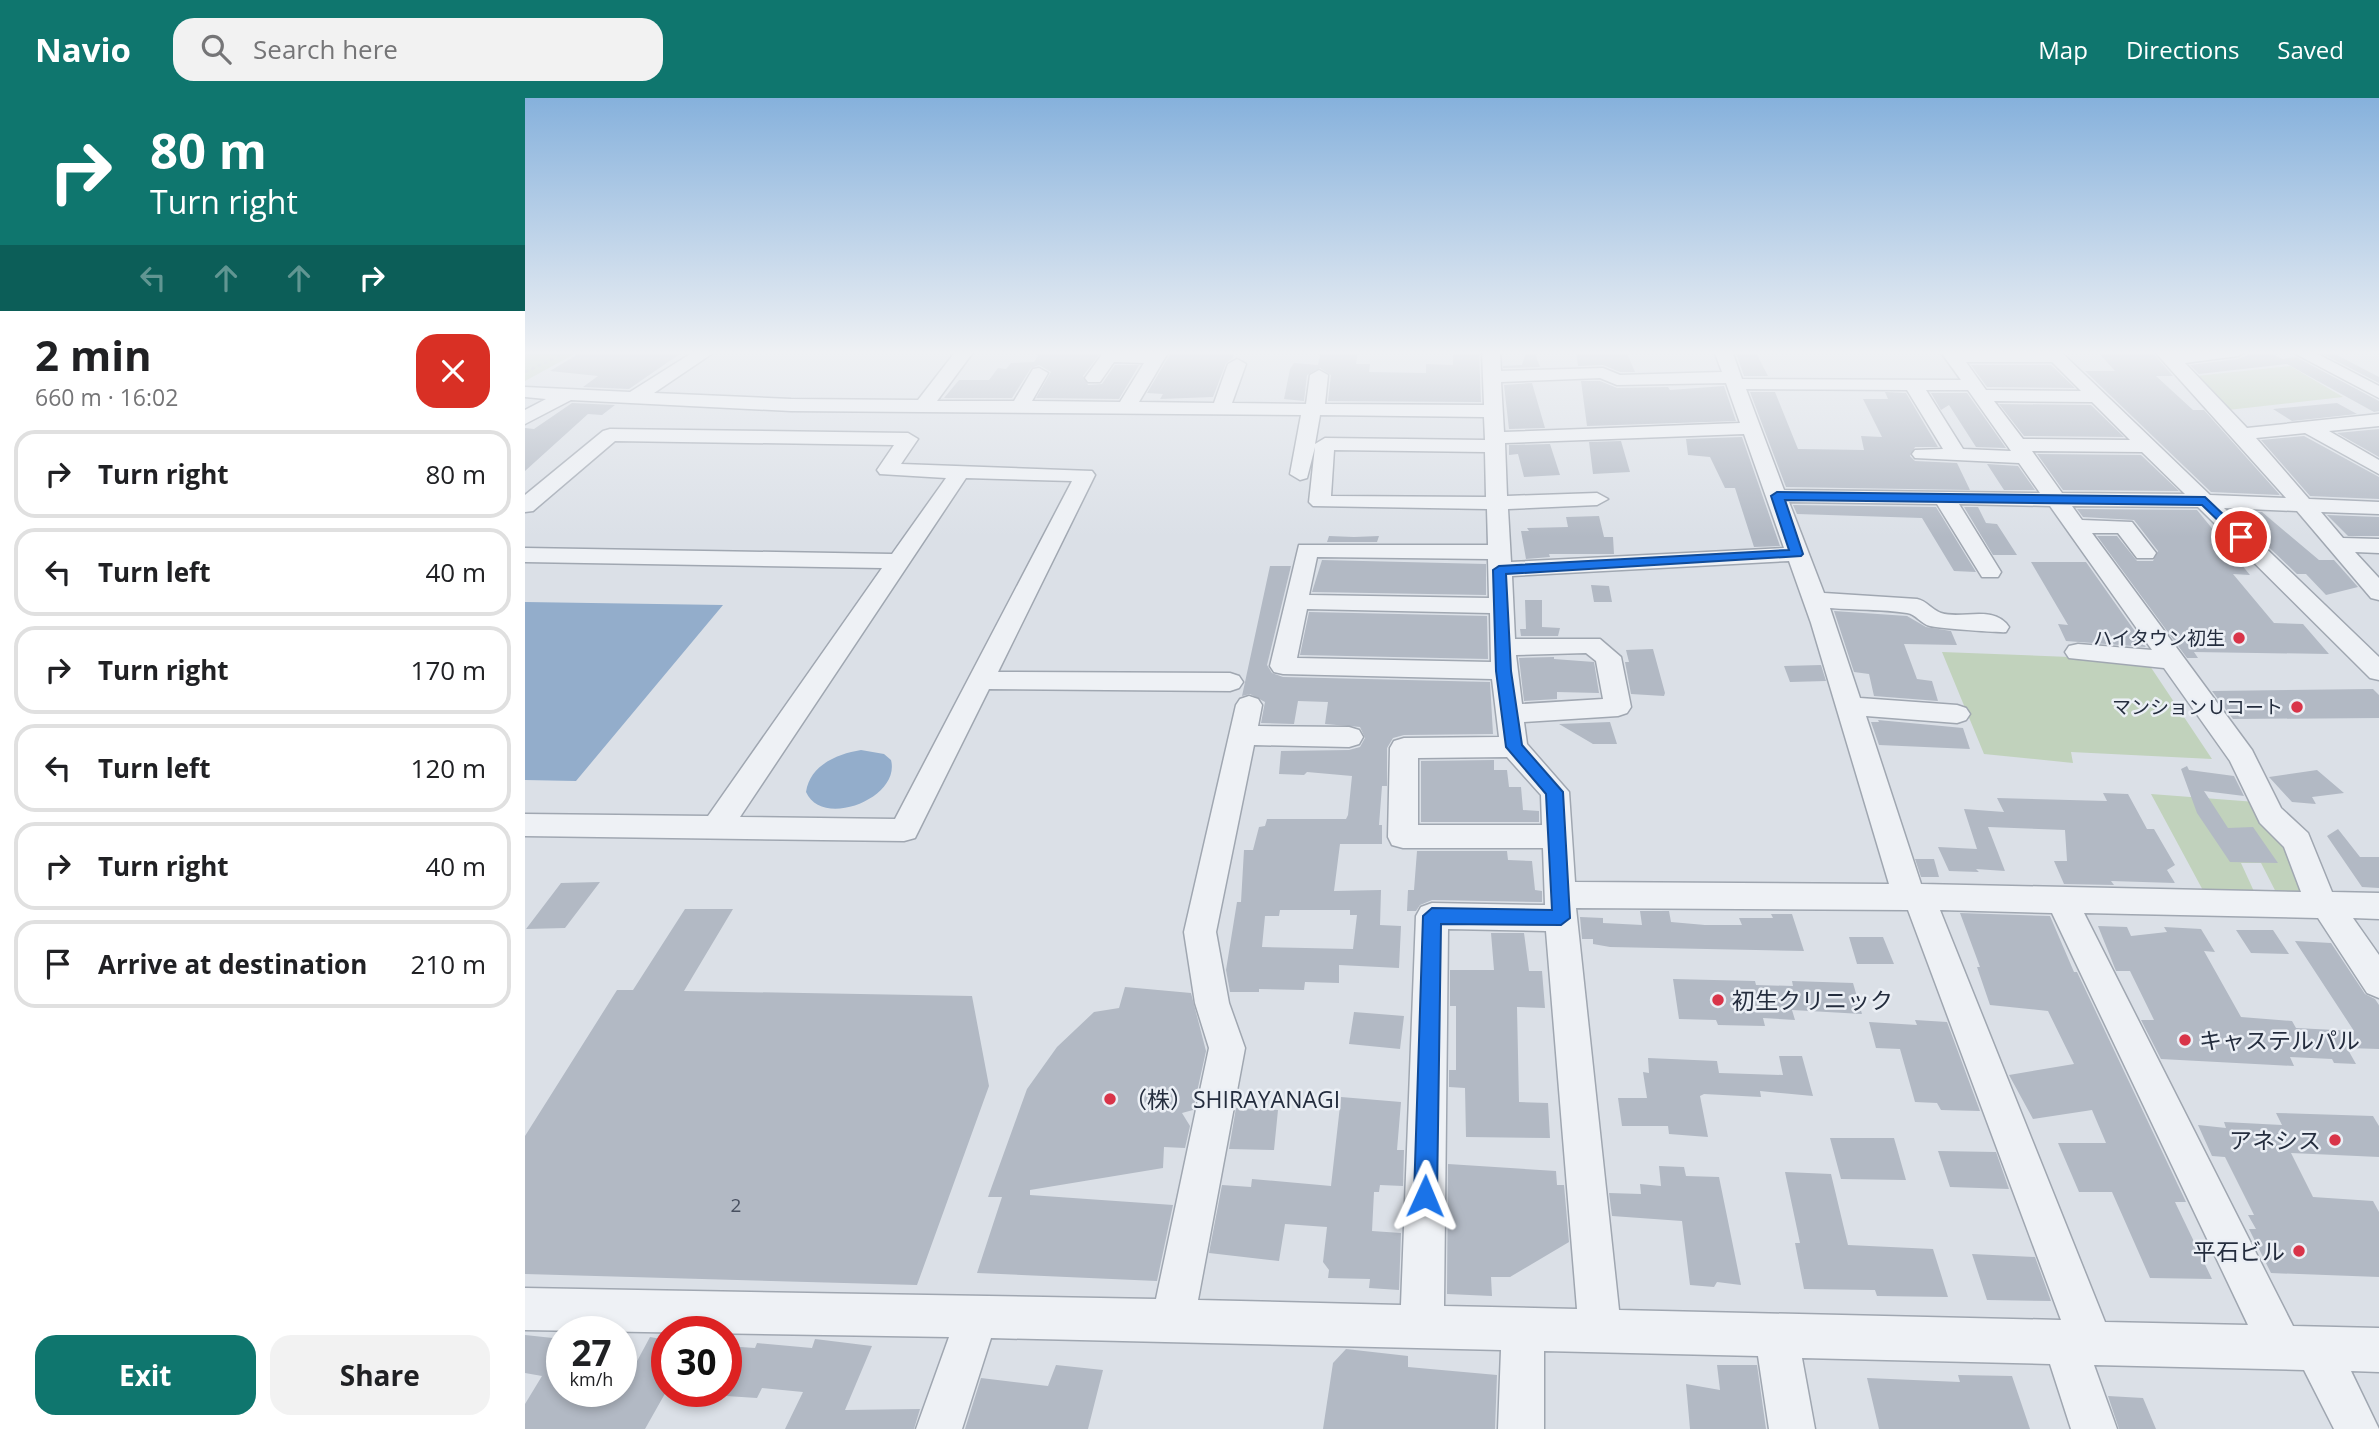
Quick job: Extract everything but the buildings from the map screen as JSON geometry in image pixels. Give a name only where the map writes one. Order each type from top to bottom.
[{"type":"street","points":[[525,488],[615,413]]},
{"type":"street","points":[[855,436],[875,413]]},
{"type":"street","points":[[1300,474],[1313,413]]},
{"type":"street","points":[[1348,413],[1495,431]]},
{"type":"street","points":[[1494,413],[1503,659],[1514,747],[1555,792],[1555,836],[1600,1330]]},
{"type":"street","points":[[1745,413],[1851,706],[1914,898],[2077,1340],[2094,1429]]},
{"type":"street","points":[[1931,413],[1957,455]]},
{"type":"street","points":[[1992,413],[2242,757],[2270,815],[2297,841],[2323,904],[2379,983]]},
{"type":"street","points":[[2114,413],[2379,672]]},
{"type":"street","points":[[2222,413],[2379,593]]},
{"type":"street","points":[[2242,434],[2379,420]]},
{"type":"street","points":[[2350,423],[2379,439]]},
{"type":"street","points":[[2308,427],[2379,468]]},
{"type":"street","points":[[1597,499],[1497,503],[1320,502],[1325,444],[1495,431],[1750,428]]},
{"type":"street","points":[[525,506],[610,435],[855,436],[908,439],[887,470],[1084,475],[983,680],[904,830],[525,825]]},
{"type":"street","points":[[1922,454],[1957,455],[2148,446]]},
{"type":"street","points":[[716,828],[959,473]]},
{"type":"street","points":[[1777,496],[2205,501],[2379,508]]},
{"type":"street","points":[[1944,498],[1990,572]]},
{"type":"street","points":[[2075,526],[2124,527],[2145,553]]},
{"type":"street","points":[[2337,544],[2379,546]]},
{"type":"street","points":[[1510,714],[1618,707],[1608,657],[1591,645],[1503,659],[1283,666],[1307,550],[1499,561],[1796,554]]},
{"type":"street","points":[[525,555],[900,561]]},
{"type":"street","points":[[1814,600],[1917,606],[1934,620],[1987,622],[1997,627]]},
{"type":"street","points":[[1296,602],[1501,607]]},
{"type":"street","points":[[2078,652],[2172,660]]},
{"type":"street","points":[[983,680],[1240,707],[1349,737]]},
{"type":"street","points":[[1851,706],[1957,714]]},
{"type":"street","points":[[1173,1322],[1227,1048],[1212,1003],[1199,932],[1240,707]]},
{"type":"street","points":[[1514,747],[1403,748],[1403,837],[1555,836]]},
{"type":"street","points":[[1422,1327],[1432,916],[1561,906],[1914,898],[2379,906]]},
{"type":"street","points":[[2062,900],[2299,1349],[2358,1429]]},
{"type":"street","points":[[525,1309],[2077,1340],[2379,1350]]},
{"type":"street","points":[[939,1429],[977,1317]]},
{"type":"street","points":[[1521,1429],[1523,1329]]},
{"type":"street","points":[[1776,1334],[1792,1429]]},
{"type":"green space","points":[[1942,652],[2146,660],[2212,759],[2071,752],[2073,763],[1984,754]]},
{"type":"green space","points":[[2151,794],[2256,802],[2290,840],[2310,898],[2279,898],[2261,863],[2241,863],[2257,898],[2206,896]]},
{"type":"water","points":[[525,602],[723,605],[576,781],[525,780]]},
{"type":"water","points":[[861,750],[884,754],[891,760],[891,774],[884,786],[873,797],[843,808],[827,808],[815,803],[806,792],[819,768],[843,754]]},
{"type":"place","name":"ハイタウン初生","points":[[2239,638]]},
{"type":"place","name":"マンションＵコート","points":[[2297,707]]},
{"type":"place","name":"初生クリニック","points":[[1718,1000]]},
{"type":"place","name":"キャステルパル","points":[[2185,1040]]},
{"type":"place","name":"（株）SHIRAYANAGI","points":[[1110,1099]]},
{"type":"place","name":"アネシス","points":[[2335,1140]]},
{"type":"place","name":"平石ビル","points":[[2299,1251]]},
{"type":"route","points":[[1425,1196],[1432,916],[1561,918],[1555,792],[1514,747],[1504,671],[1499,570],[1796,554],[1777,496],[2205,501],[2241,537]]}]
